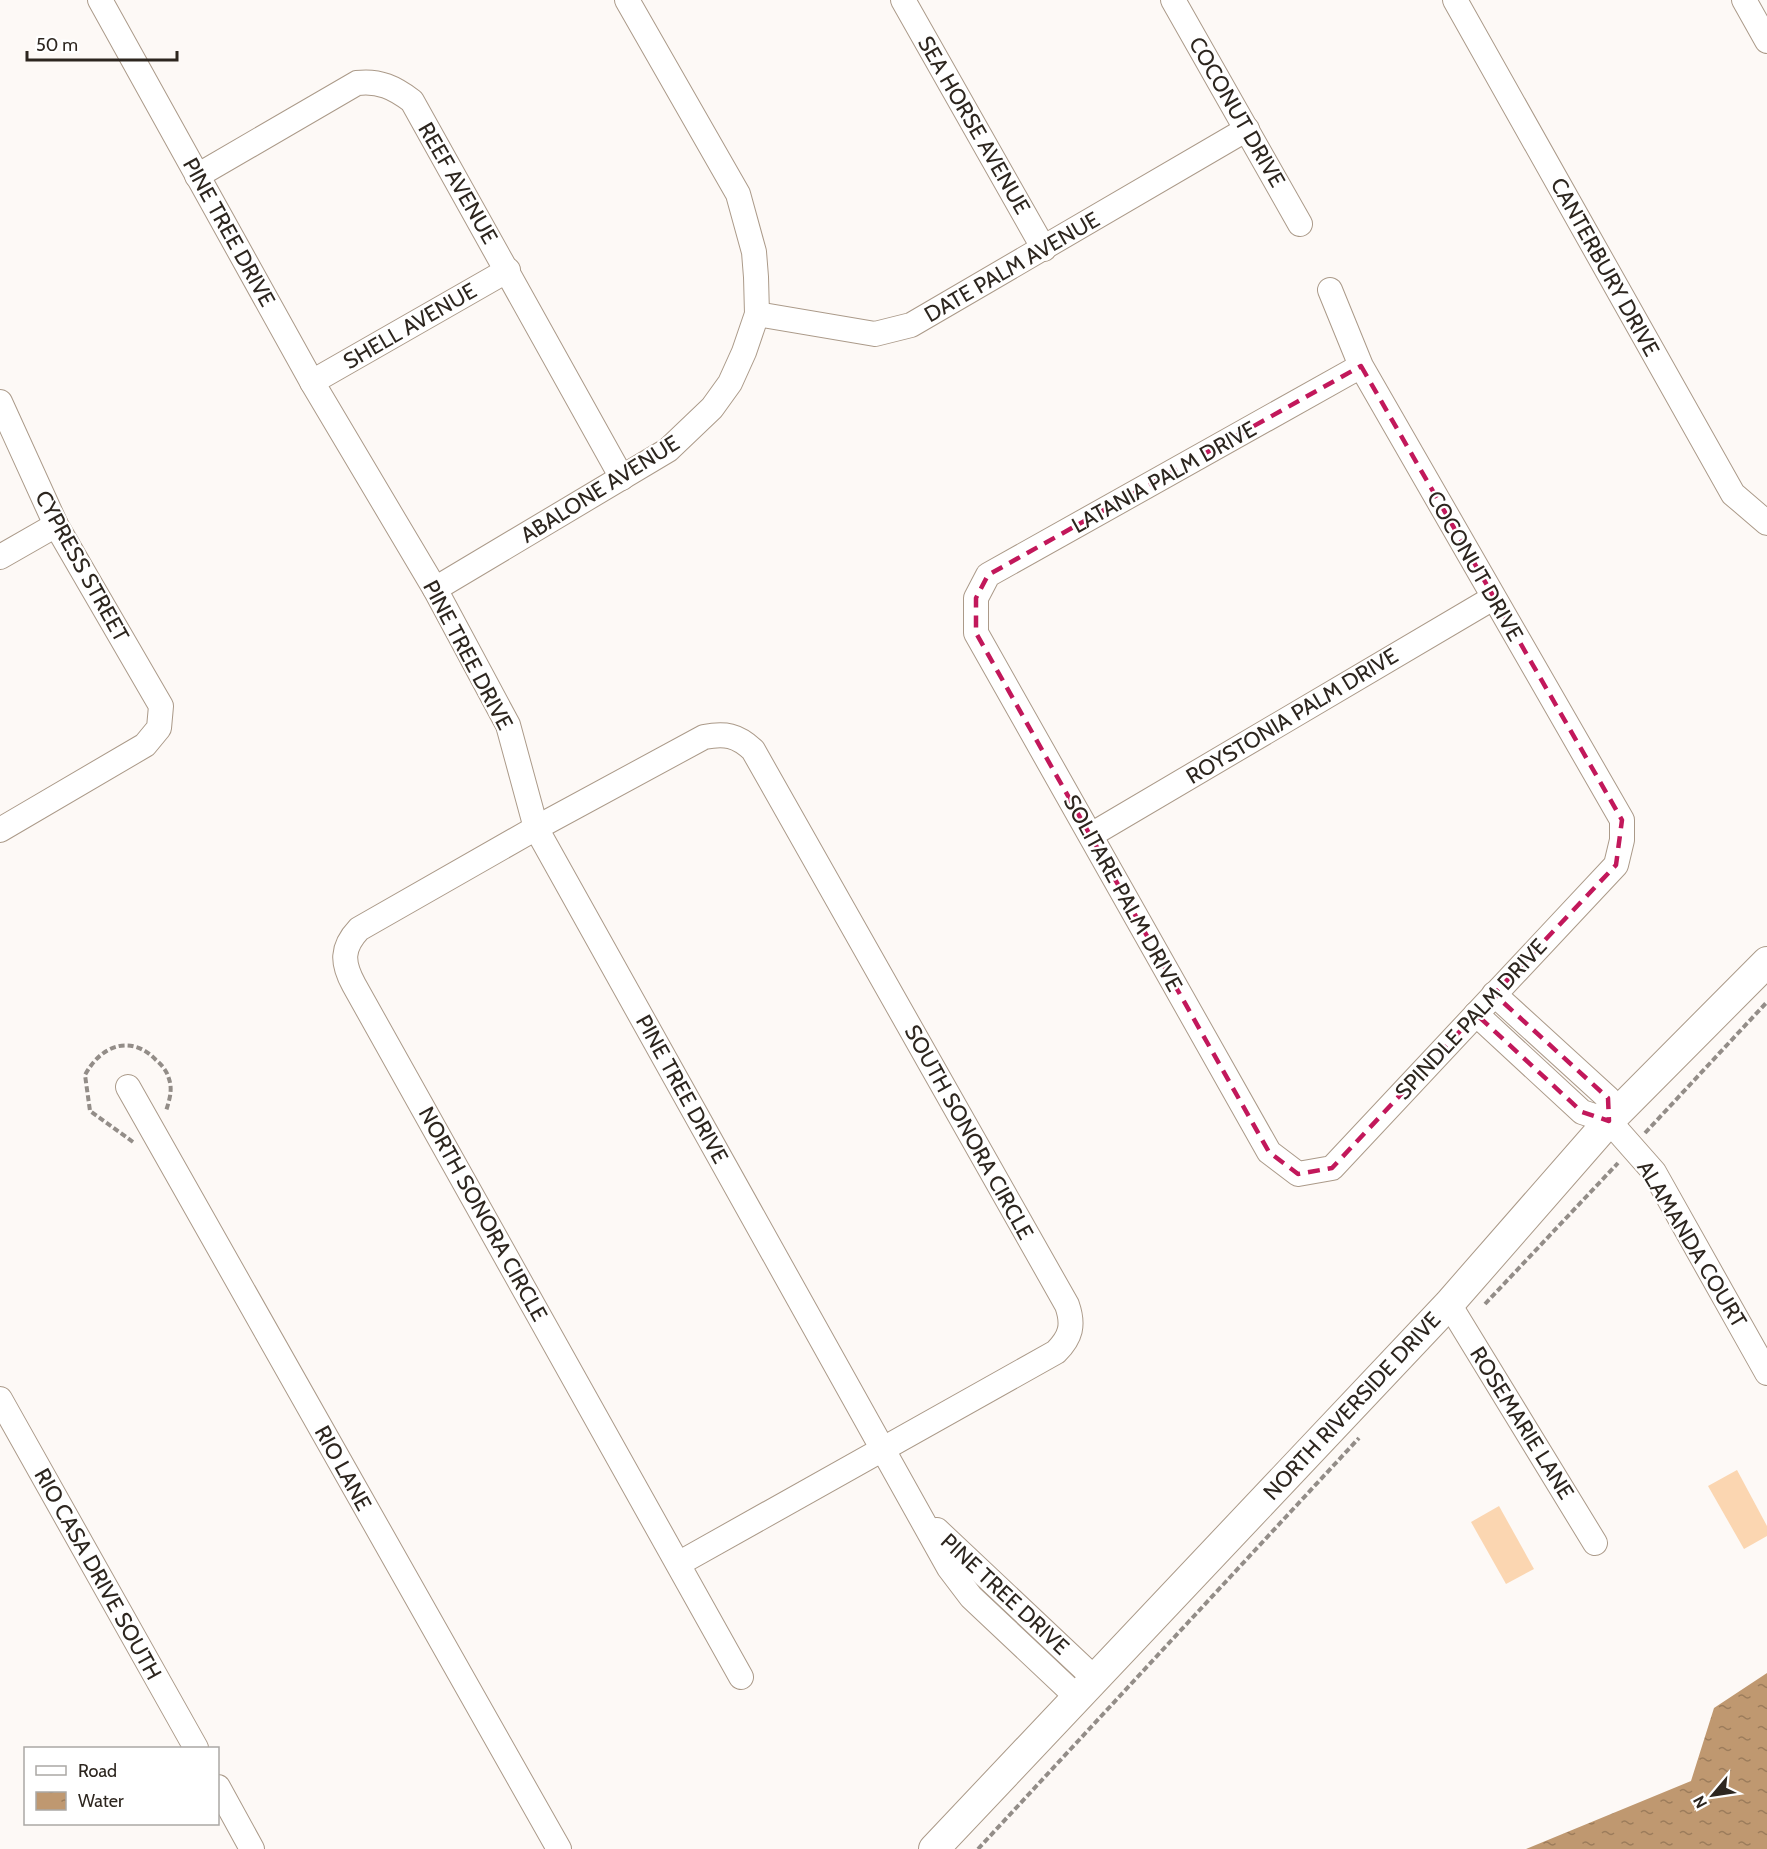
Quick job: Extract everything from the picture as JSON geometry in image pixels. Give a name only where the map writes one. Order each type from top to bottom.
[{"type":"street","name":"PINE TREE DRIVE","points":[[100,0],[312,382],[435,589],[508,725],[536,828],[917,1509],[979,1572],[1085,1687]]},
{"type":"street","name":"ABALONE AVENUE","points":[[435,589],[668,450],[712,408],[740,362],[757,314],[754,252],[738,194],[627,0]]},
{"type":"street","name":"SEA HORSE AVENUE","points":[[903,0],[1044,249]]},
{"type":"street","name":"COCONUT DRIVE","points":[[1173,0],[1300,224]]},
{"type":"street","name":"CANTERBURY DRIVE","points":[[1455,0],[1733,494],[1767,523]]},
{"type":"street","points":[[1744,0],[1767,41]]},
{"type":"street","name":"REEF AVENUE","points":[[197,176],[357,83],[382,84],[398,90],[412,101],[622,478]]},
{"type":"street","name":"DATE PALM AVENUE","points":[[757,314],[875,334],[910,325],[1247,129]]},
{"type":"street","name":"SHELL AVENUE","points":[[312,382],[508,270]]},
{"type":"street","name":"COCONUT DRIVE","points":[[1330,290],[1361,366],[1492,598],[1622,820],[1622,840]]},
{"type":"street","name":"LATANIA PALM DRIVE","points":[[976,598],[988,575],[1361,366]]},
{"type":"street","name":"CYPRESS STREET","points":[[0,402],[56,525],[161,705],[159,728],[146,746],[0,830]]},
{"type":"street","points":[[0,557],[56,525]]},
{"type":"street","name":"SOLITARE PALM DRIVE","points":[[976,598],[976,633],[1269,1152],[1298,1174]]},
{"type":"street","name":"ROYSTONIA PALM DRIVE","points":[[1091,835],[1492,598]]},
{"type":"street","name":"SOUTH SONORA CIRCLE","points":[[536,828],[704,737],[724,733],[742,740],[753,750],[1067,1305],[1071,1329],[1067,1342],[1056,1352],[678,1564]]},
{"type":"street","name":"NORTH SONORA CIRCLE","points":[[536,828],[359,929],[349,940],[346,948],[345,970],[741,1677]]},
{"type":"street","name":"SPINDLE PALM DRIVE","points":[[1298,1174],[1332,1168],[1616,865],[1622,840]]},
{"type":"street","name":"NORTH RIVERSIDE DRIVE","points":[[934,1849],[1085,1687],[1456,1316],[1609,1121],[1767,962]]},
{"type":"street","points":[[1476,1014],[1582,1112],[1609,1121],[1608,1098],[1494,994]]},
{"type":"street","name":"RIO LANE","points":[[128,1087],[559,1849]]},
{"type":"street","name":"ALAMANDA COURT","points":[[1609,1121],[1654,1172],[1767,1373]]},
{"type":"street","name":"ROSEMARIE LANE","points":[[1456,1316],[1595,1543]]},
{"type":"street","name":"RIO CASA DRIVE SOUTH","points":[[0,1399],[195,1747]]},
{"type":"street","points":[[219,1789],[252,1849]]},
{"type":"path","points":[[1456,1316],[1632,1148],[1767,1002]]},
{"type":"path","points":[[978,1849],[1365,1432]]},
{"type":"highlighted area","points":[[1361,366],[1622,820],[1616,865],[1494,994],[1608,1098],[1609,1121],[1582,1112],[1476,1014],[1332,1168],[1298,1174],[1269,1152],[976,633],[976,598],[988,575]]},
{"type":"shaded area","points":[[1737,1470],[1767,1526],[1767,1536],[1744,1549],[1708,1486]]},
{"type":"shaded area","points":[[1499,1506],[1534,1569],[1506,1584],[1471,1522]]},
{"type":"water","points":[[1767,1673],[1767,1849],[1526,1849],[1691,1781],[1714,1708]]}]
